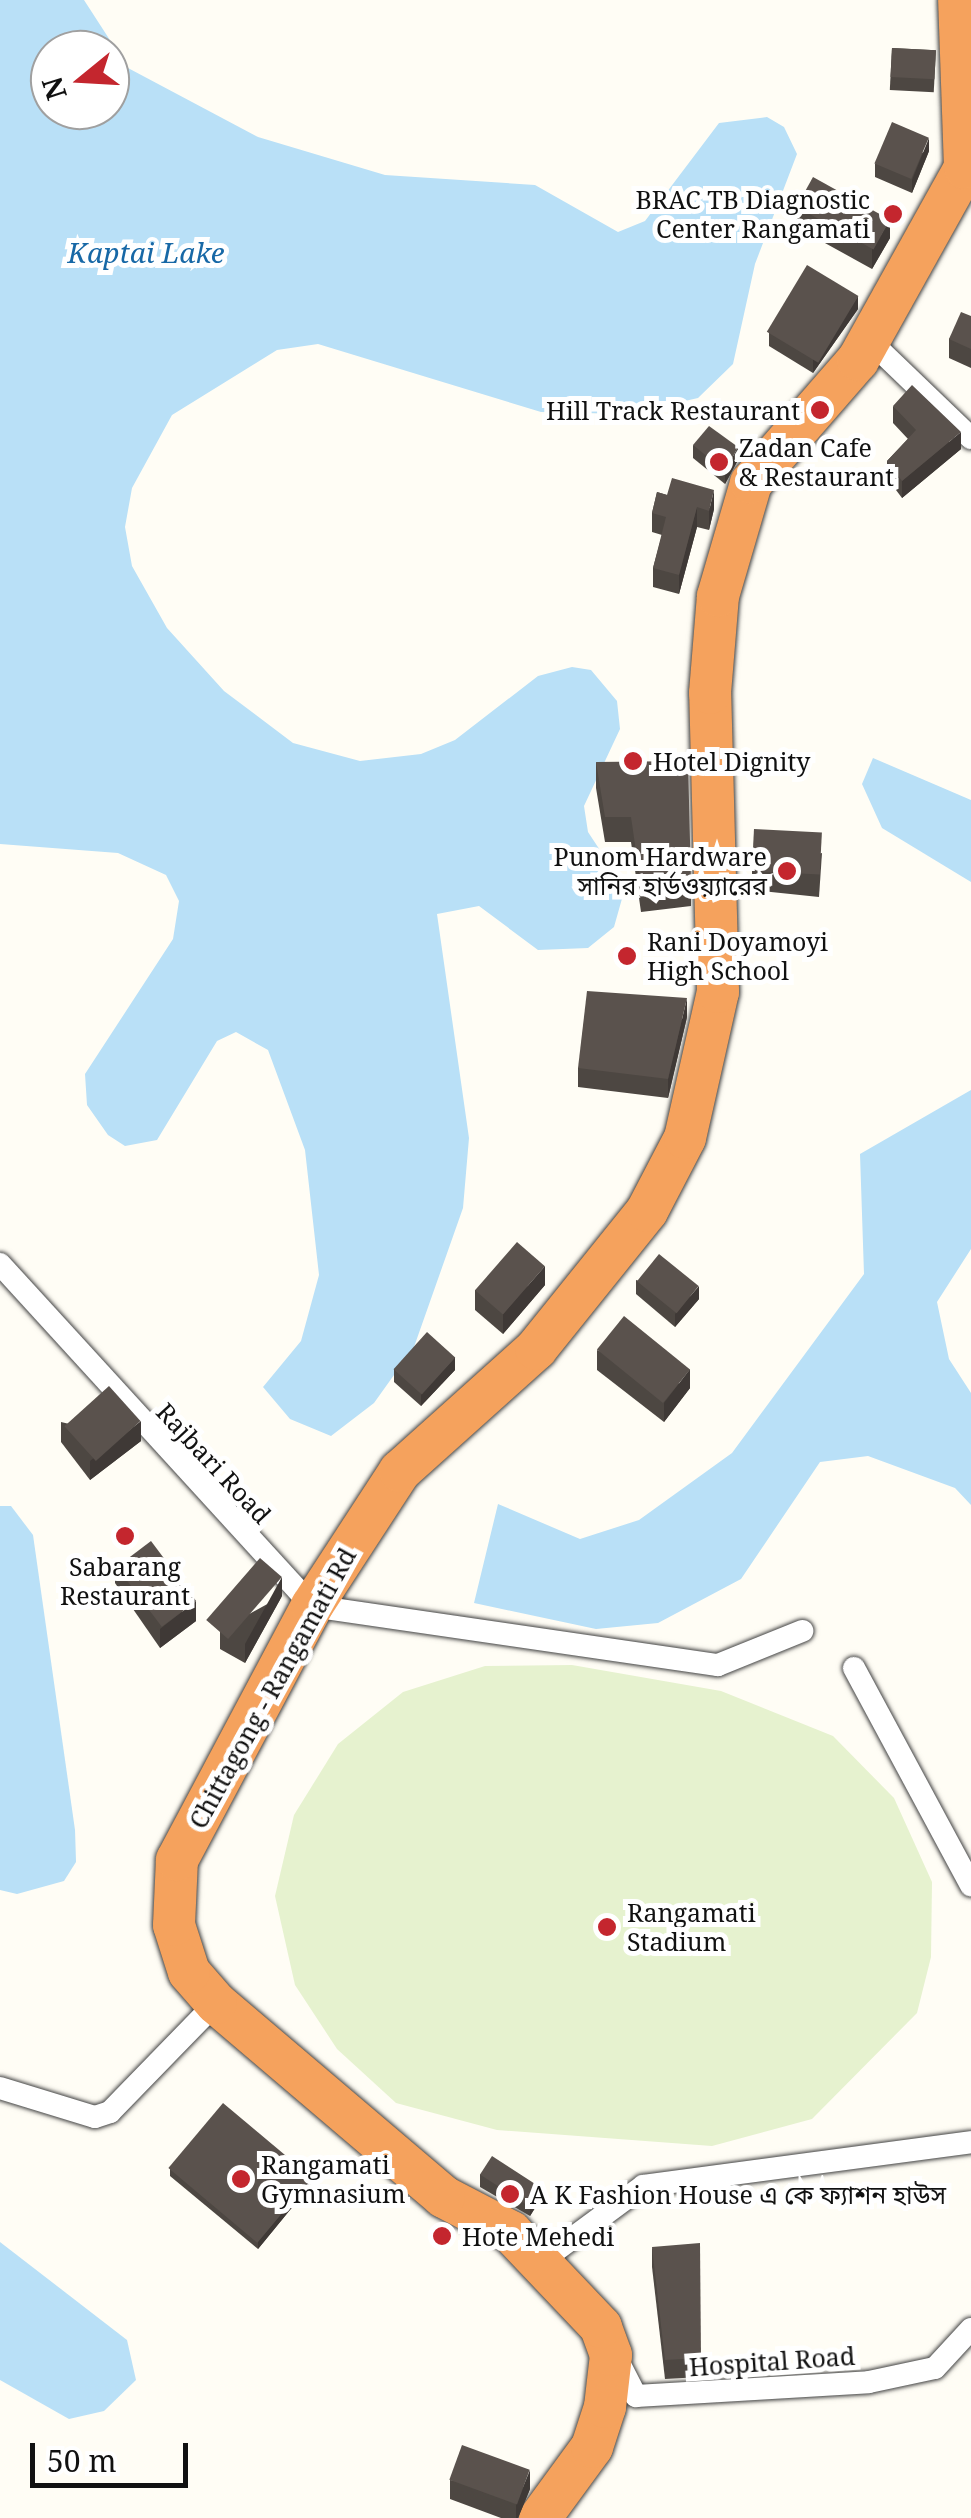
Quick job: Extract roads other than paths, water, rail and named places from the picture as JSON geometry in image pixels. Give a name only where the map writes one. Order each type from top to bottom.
[{"type":"highway","name":"Chittagong - Rangamati Rd","points":[[601,2326],[511,2232],[444,2197],[216,2003],[189,1972],[174,1925],[177,1860],[312,1606],[400,1471],[536,1348],[648,1211],[685,1138],[718,992],[710,692],[718,596],[751,483],[868,339],[965,168],[955,2]]},
{"type":"highway","points":[[540,2518],[592,2446],[605,2407],[611,2356],[601,2326]]},
{"type":"street","points":[[868,339],[971,438]]},
{"type":"street","name":"Rajbari Road","points":[[0,1264],[312,1606]]},
{"type":"street","points":[[312,1606],[718,1666],[802,1631]]},
{"type":"street","points":[[854,1668],[971,1885]]},
{"type":"street","points":[[0,2088],[95,2117],[110,2112],[216,2003]]},
{"type":"street","points":[[540,2262],[643,2186],[971,2142]]},
{"type":"street","name":"Hospital Road","points":[[601,2326],[636,2396],[868,2382],[935,2368],[971,2329]]},
{"type":"water","name":"Kaptai Lake","points":[[0,0],[84,0],[103,30],[30,30],[30,130],[130,130],[130,69],[258,137],[385,175],[535,185],[618,232],[645,221],[719,123],[767,117],[784,127],[797,154],[755,264],[733,364],[698,398],[628,414],[541,412],[318,344],[277,350],[172,415],[132,488],[125,527],[132,566],[167,628],[224,691],[293,743],[360,761],[421,754],[455,740],[538,676],[572,667],[591,670],[617,701],[620,729],[584,806],[588,832],[625,888],[614,927],[588,948],[538,950],[479,906],[437,914],[469,1138],[463,1208],[414,1347],[374,1403],[331,1436],[290,1419],[263,1387],[301,1341],[319,1275],[305,1150],[268,1050],[236,1032],[217,1041],[157,1140],[125,1146],[108,1135],[87,1105],[85,1074],[173,939],[179,901],[166,875],[118,853],[0,844]]},
{"type":"water","points":[[873,758],[971,800],[971,882],[882,828],[862,784]]},
{"type":"water","points":[[971,1090],[971,1249],[937,1302],[949,1359],[971,1393],[971,1505],[955,1488],[868,1456],[820,1462],[741,1579],[658,1623],[596,1629],[474,1603],[498,1504],[580,1539],[639,1520],[732,1453],[864,1274],[860,1154]]},
{"type":"water","points":[[0,1506],[11,1506],[33,1535],[75,1830],[76,1862],[64,1881],[17,1894],[0,1890]]},
{"type":"water","points":[[0,2242],[127,2340],[136,2380],[104,2411],[69,2419],[0,2380]]},
{"type":"place","name":"BRAC TB Diagnostic Center Rangamati","points":[[893,214]]},
{"type":"place","name":"Hill Track Restaurant","points":[[820,410]]},
{"type":"place","name":"Zadan Cafe & Restaurant","points":[[719,462]]},
{"type":"place","name":"Hotel Dignity","points":[[633,761]]},
{"type":"place","name":"Punom Hardware সানির হার্ডওয়্যারের","points":[[787,871]]},
{"type":"place","name":"Rani Doyamoyi High School","points":[[627,956]]},
{"type":"place","name":"Sabarang Restaurant","points":[[125,1536]]},
{"type":"place","name":"Rangamati Stadium","points":[[607,1927]]},
{"type":"place","name":"Rangamati Gymnasium","points":[[241,2179]]},
{"type":"place","name":"A K Fashion House এ কে ফ্যাশন হাউস","points":[[510,2194]]},
{"type":"place","name":"Hote Mehedi","points":[[442,2236]]}]
